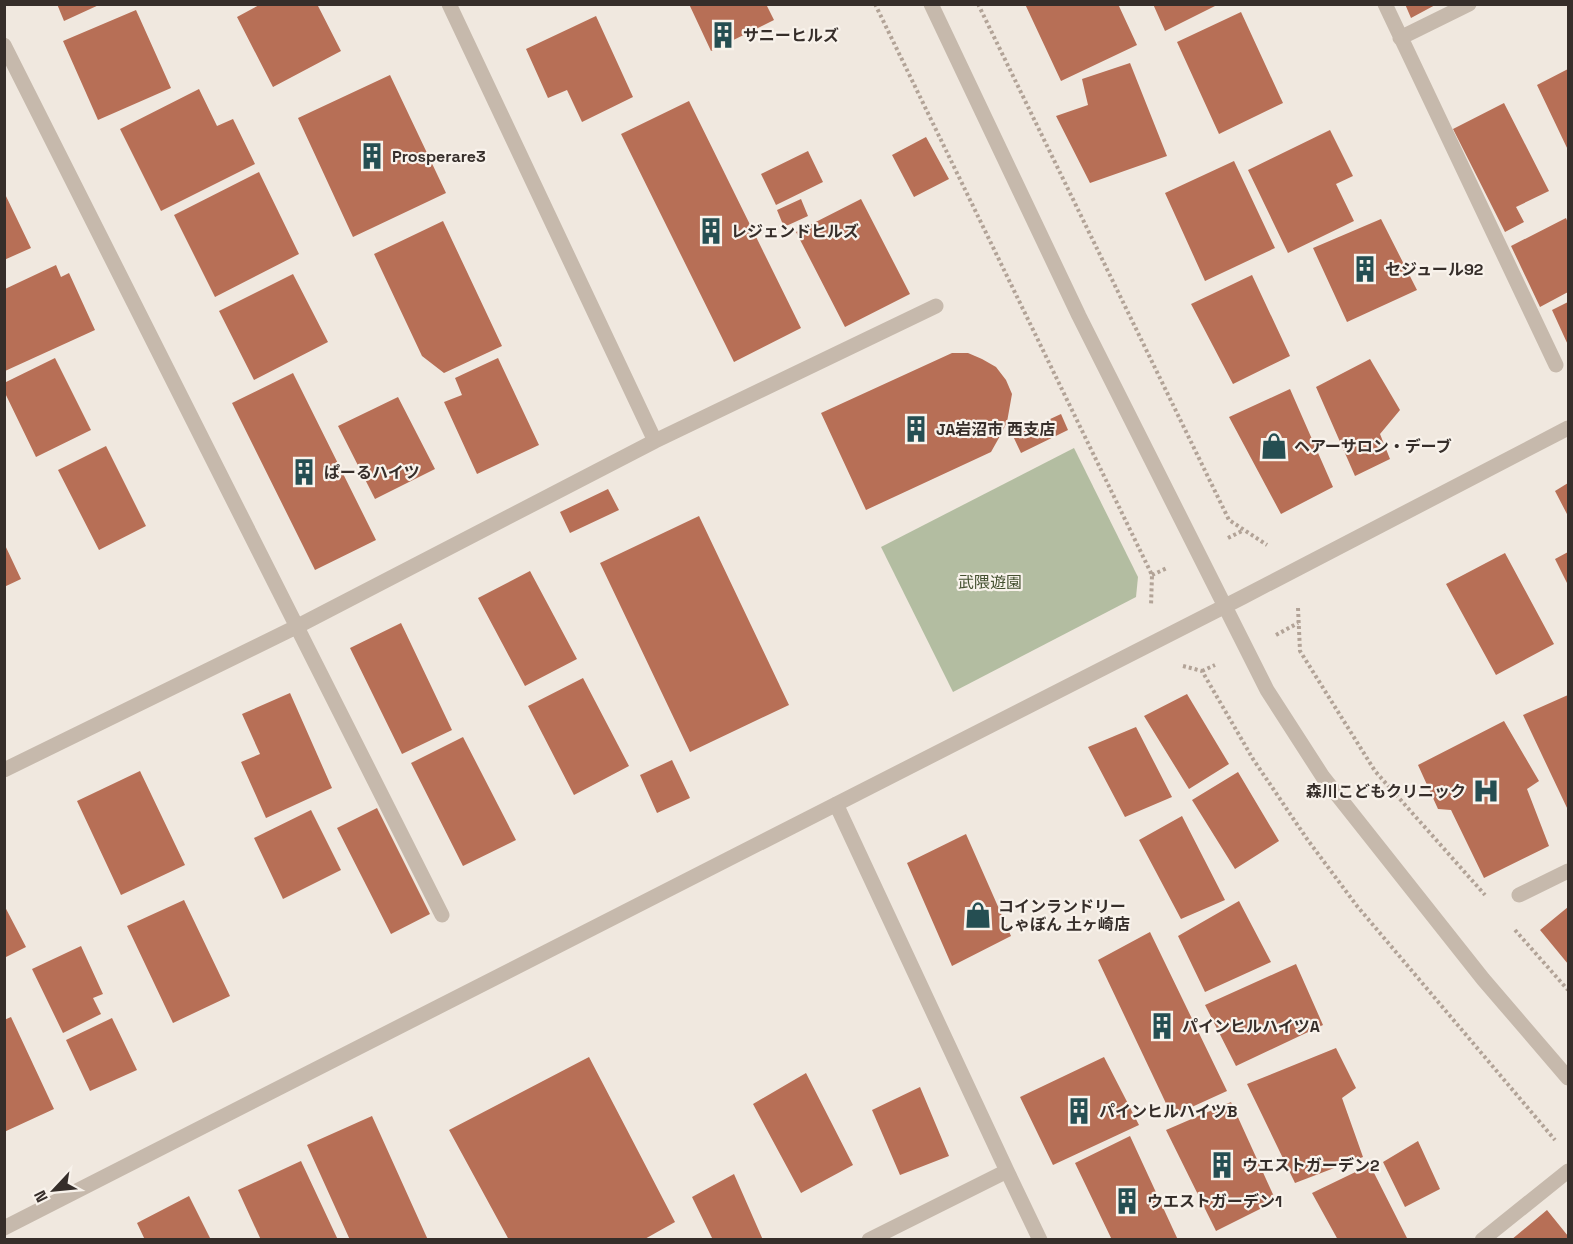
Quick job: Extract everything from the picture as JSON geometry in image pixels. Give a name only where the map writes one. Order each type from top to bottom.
[{"type":"street","points":[[448,4],[656,441]]},
{"type":"street","points":[[931,4],[1074,305],[1223,607],[1267,690],[1323,777],[1483,979],[1569,1078]]},
{"type":"street","points":[[1385,4],[1556,365]]},
{"type":"street","points":[[1400,38],[1469,4]]},
{"type":"street","points":[[4,45],[442,915]]},
{"type":"street","points":[[4,770],[298,626],[656,441],[936,306]]},
{"type":"street","points":[[4,1228],[1284,576],[1569,428]]},
{"type":"street","points":[[836,804],[1040,1239]]},
{"type":"street","points":[[1519,895],[1569,871]]},
{"type":"street","points":[[869,1239],[1007,1171]]},
{"type":"street","points":[[1482,1239],[1569,1171]]},
{"type":"path","points":[[978,4],[1229,520],[1266,543],[1298,604],[1300,651],[1375,771],[1489,900]]},
{"type":"path","points":[[1511,924],[1569,990]]},
{"type":"green space","name":"武隈遊園","points":[[1074,448],[1138,577],[1136,597],[953,692],[881,547]]},
{"type":"building","points":[[57,4],[101,4],[64,21]]},
{"type":"building","points":[[261,4],[317,4],[341,51],[273,87],[237,17]]},
{"type":"building","name":"サニーヒルズ","points":[[689,4],[766,4],[774,20],[711,51]]},
{"type":"building","points":[[1025,4],[1118,4],[1137,45],[1061,81]]},
{"type":"building","points":[[1153,4],[1219,4],[1165,31]]},
{"type":"building","points":[[1405,4],[1437,4],[1411,18]]},
{"type":"building","points":[[136,10],[171,88],[98,120],[63,41]]},
{"type":"building","points":[[1241,12],[1283,103],[1219,134],[1177,42]]},
{"type":"building","points":[[596,16],[633,97],[582,122],[567,90],[548,98],[526,49]]},
{"type":"building","points":[[1130,63],[1167,156],[1090,183],[1056,116],[1088,105],[1082,79]]},
{"type":"building","points":[[1568,69],[1568,150],[1537,85]]},
{"type":"building","name":"Prosperare3","points":[[390,75],[446,193],[353,237],[298,118]]},
{"type":"building","points":[[199,89],[217,126],[233,119],[255,164],[161,211],[120,129]]},
{"type":"building","name":"レジェンドヒルズ","points":[[689,101],[801,328],[734,362],[621,134]]},
{"type":"building","points":[[1504,103],[1549,191],[1516,207],[1524,222],[1505,232],[1453,129]]},
{"type":"building","points":[[1330,130],[1353,176],[1336,184],[1354,221],[1288,253],[1248,170]]},
{"type":"building","points":[[926,137],[949,179],[914,197],[892,155]]},
{"type":"building","points":[[808,151],[823,182],[776,205],[761,174]]},
{"type":"building","points":[[1234,161],[1275,248],[1205,281],[1165,193]]},
{"type":"building","points":[[259,172],[299,254],[215,297],[174,215]]},
{"type":"building","points":[[4,192],[31,248],[4,260]]},
{"type":"building","points":[[801,199],[808,216],[784,227],[777,210]]},
{"type":"building","points":[[861,199],[910,294],[845,327],[796,232]]},
{"type":"building","points":[[1566,218],[1568,223],[1568,292],[1540,307],[1511,246]]},
{"type":"building","name":"セジュール92","points":[[1381,219],[1417,290],[1347,322],[1313,248]]},
{"type":"building","points":[[443,221],[502,346],[444,373],[422,356],[374,254]]},
{"type":"building","points":[[56,265],[61,277],[69,273],[95,330],[5,371],[5,289]]},
{"type":"building","points":[[293,274],[328,342],[254,380],[219,311]]},
{"type":"building","points":[[1252,275],[1290,356],[1233,384],[1191,304]]},
{"type":"building","points":[[1568,302],[1568,345],[1552,310]]},
{"type":"building","name":"JA岩沼市 西支店","points":[[952,353],[968,353],[982,359],[996,367],[1006,380],[1012,394],[1007,422],[1000,436],[991,452],[866,510],[821,413]]},
{"type":"building","points":[[55,358],[91,430],[36,457],[4,391],[4,383]]},
{"type":"building","points":[[498,358],[539,445],[477,474],[444,402],[462,395],[455,378]]},
{"type":"building","points":[[1370,359],[1400,410],[1380,434],[1390,459],[1355,476],[1316,387]]},
{"type":"building","name":"ぱーるハイツ","points":[[293,373],[376,540],[315,570],[232,403]]},
{"type":"building","points":[[1290,389],[1333,487],[1281,514],[1229,417]]},
{"type":"building","points":[[398,397],[435,469],[375,499],[338,426]]},
{"type":"building","points":[[1061,414],[1068,430],[1021,453],[1013,436]]},
{"type":"building","points":[[106,446],[146,526],[99,550],[58,470]]},
{"type":"building","points":[[1568,483],[1568,516],[1555,491]]},
{"type":"building","points":[[608,489],[619,510],[570,533],[560,512]]},
{"type":"building","points":[[699,516],[789,705],[690,752],[600,563]]},
{"type":"building","points":[[4,543],[21,579],[4,587]]},
{"type":"building","points":[[1568,552],[1568,585],[1555,559]]},
{"type":"building","points":[[1505,553],[1554,644],[1496,675],[1446,584]]},
{"type":"building","points":[[530,571],[577,659],[525,686],[478,598]]},
{"type":"building","points":[[401,623],[452,730],[402,754],[350,648]]},
{"type":"building","points":[[583,678],[629,766],[574,795],[528,706]]},
{"type":"building","points":[[290,693],[332,788],[266,818],[241,762],[260,754],[242,714]]},
{"type":"building","points":[[1187,694],[1229,764],[1189,789],[1144,716]]},
{"type":"building","points":[[1568,695],[1568,810],[1523,715]]},
{"type":"building","points":[[1504,721],[1539,781],[1527,789],[1549,846],[1484,878],[1451,810],[1438,809],[1418,765]]},
{"type":"building","points":[[1136,727],[1172,797],[1125,817],[1088,747]]},
{"type":"building","points":[[463,737],[516,840],[463,866],[411,763]]},
{"type":"building","points":[[672,760],[690,798],[657,813],[640,775]]},
{"type":"building","points":[[140,771],[185,865],[121,895],[77,801]]},
{"type":"building","points":[[1238,772],[1279,841],[1235,869],[1192,800]]},
{"type":"building","points":[[377,808],[430,914],[391,934],[337,828]]},
{"type":"building","points":[[311,810],[341,870],[283,899],[254,838]]},
{"type":"building","points":[[1182,816],[1225,900],[1181,919],[1139,840]]},
{"type":"building","points":[[966,834],[1011,936],[952,966],[907,863]]},
{"type":"building","points":[[184,900],[230,996],[173,1023],[127,926]]},
{"type":"building","points":[[1239,901],[1271,962],[1205,992],[1178,936]]},
{"type":"building","points":[[4,905],[26,947],[4,958]]},
{"type":"building","points":[[1568,907],[1568,964],[1540,930]]},
{"type":"building","name":"パインヒルハイツA","points":[[1150,932],[1227,1091],[1172,1116],[1098,960]]},
{"type":"building","points":[[81,946],[103,994],[93,998],[101,1014],[63,1033],[32,969]]},
{"type":"building","points":[[1296,964],[1323,1025],[1236,1066],[1205,1005]]},
{"type":"building","points":[[11,1017],[54,1109],[4,1132],[4,1020]]},
{"type":"building","points":[[112,1018],[137,1070],[90,1091],[66,1040]]},
{"type":"building","points":[[1336,1048],[1356,1088],[1342,1098],[1363,1157],[1295,1183],[1247,1084]]},
{"type":"building","points":[[589,1057],[675,1222],[643,1240],[509,1240],[449,1130]]},
{"type":"building","name":"パインヒルハイツB","points":[[1104,1057],[1139,1125],[1053,1165],[1020,1097]]},
{"type":"building","points":[[806,1073],[853,1165],[801,1193],[753,1104]]},
{"type":"building","points":[[920,1087],[949,1156],[900,1175],[872,1110]]},
{"type":"building","name":"ウエストガーデン2","points":[[1231,1102],[1276,1201],[1216,1231],[1166,1130]]},
{"type":"building","points":[[372,1116],[428,1240],[350,1240],[307,1145]]},
{"type":"building","name":"ウエストガーデン1","points":[[1130,1136],[1178,1240],[1112,1240],[1075,1163]]},
{"type":"building","points":[[1418,1141],[1440,1189],[1405,1207],[1383,1162]]},
{"type":"building","points":[[301,1161],[338,1240],[261,1240],[238,1190]]},
{"type":"building","points":[[1370,1165],[1408,1240],[1338,1240],[1312,1193]]},
{"type":"building","points":[[734,1174],[763,1240],[713,1240],[692,1197]]},
{"type":"building","points":[[189,1196],[211,1240],[145,1240],[137,1223]]},
{"type":"building","points":[[1547,1210],[1568,1236],[1568,1240],[1511,1240]]},
{"type":"place","name":"サニーヒルズ","points":[[723,35]]},
{"type":"place","name":"Prosperare3","points":[[372,156]]},
{"type":"place","name":"レジェンドヒルズ","points":[[711,231]]},
{"type":"place","name":"セジュール92","points":[[1365,269]]},
{"type":"place","name":"JA岩沼市 西支店","points":[[916,429]]},
{"type":"place","name":"ヘアーサロン・デーブ","points":[[1274,446]]},
{"type":"place","name":"ぱーるハイツ","points":[[304,472]]},
{"type":"place","name":"森川こどもクリニック","points":[[1486,791]]},
{"type":"place","name":"コインランドリー しゃぼん 土ヶ崎店","points":[[978,915]]},
{"type":"place","name":"パインヒルハイツA","points":[[1162,1026]]},
{"type":"place","name":"パインヒルハイツB","points":[[1079,1111]]},
{"type":"place","name":"ウエストガーデン2","points":[[1222,1165]]},
{"type":"place","name":"ウエストガーデン1","points":[[1127,1201]]}]
